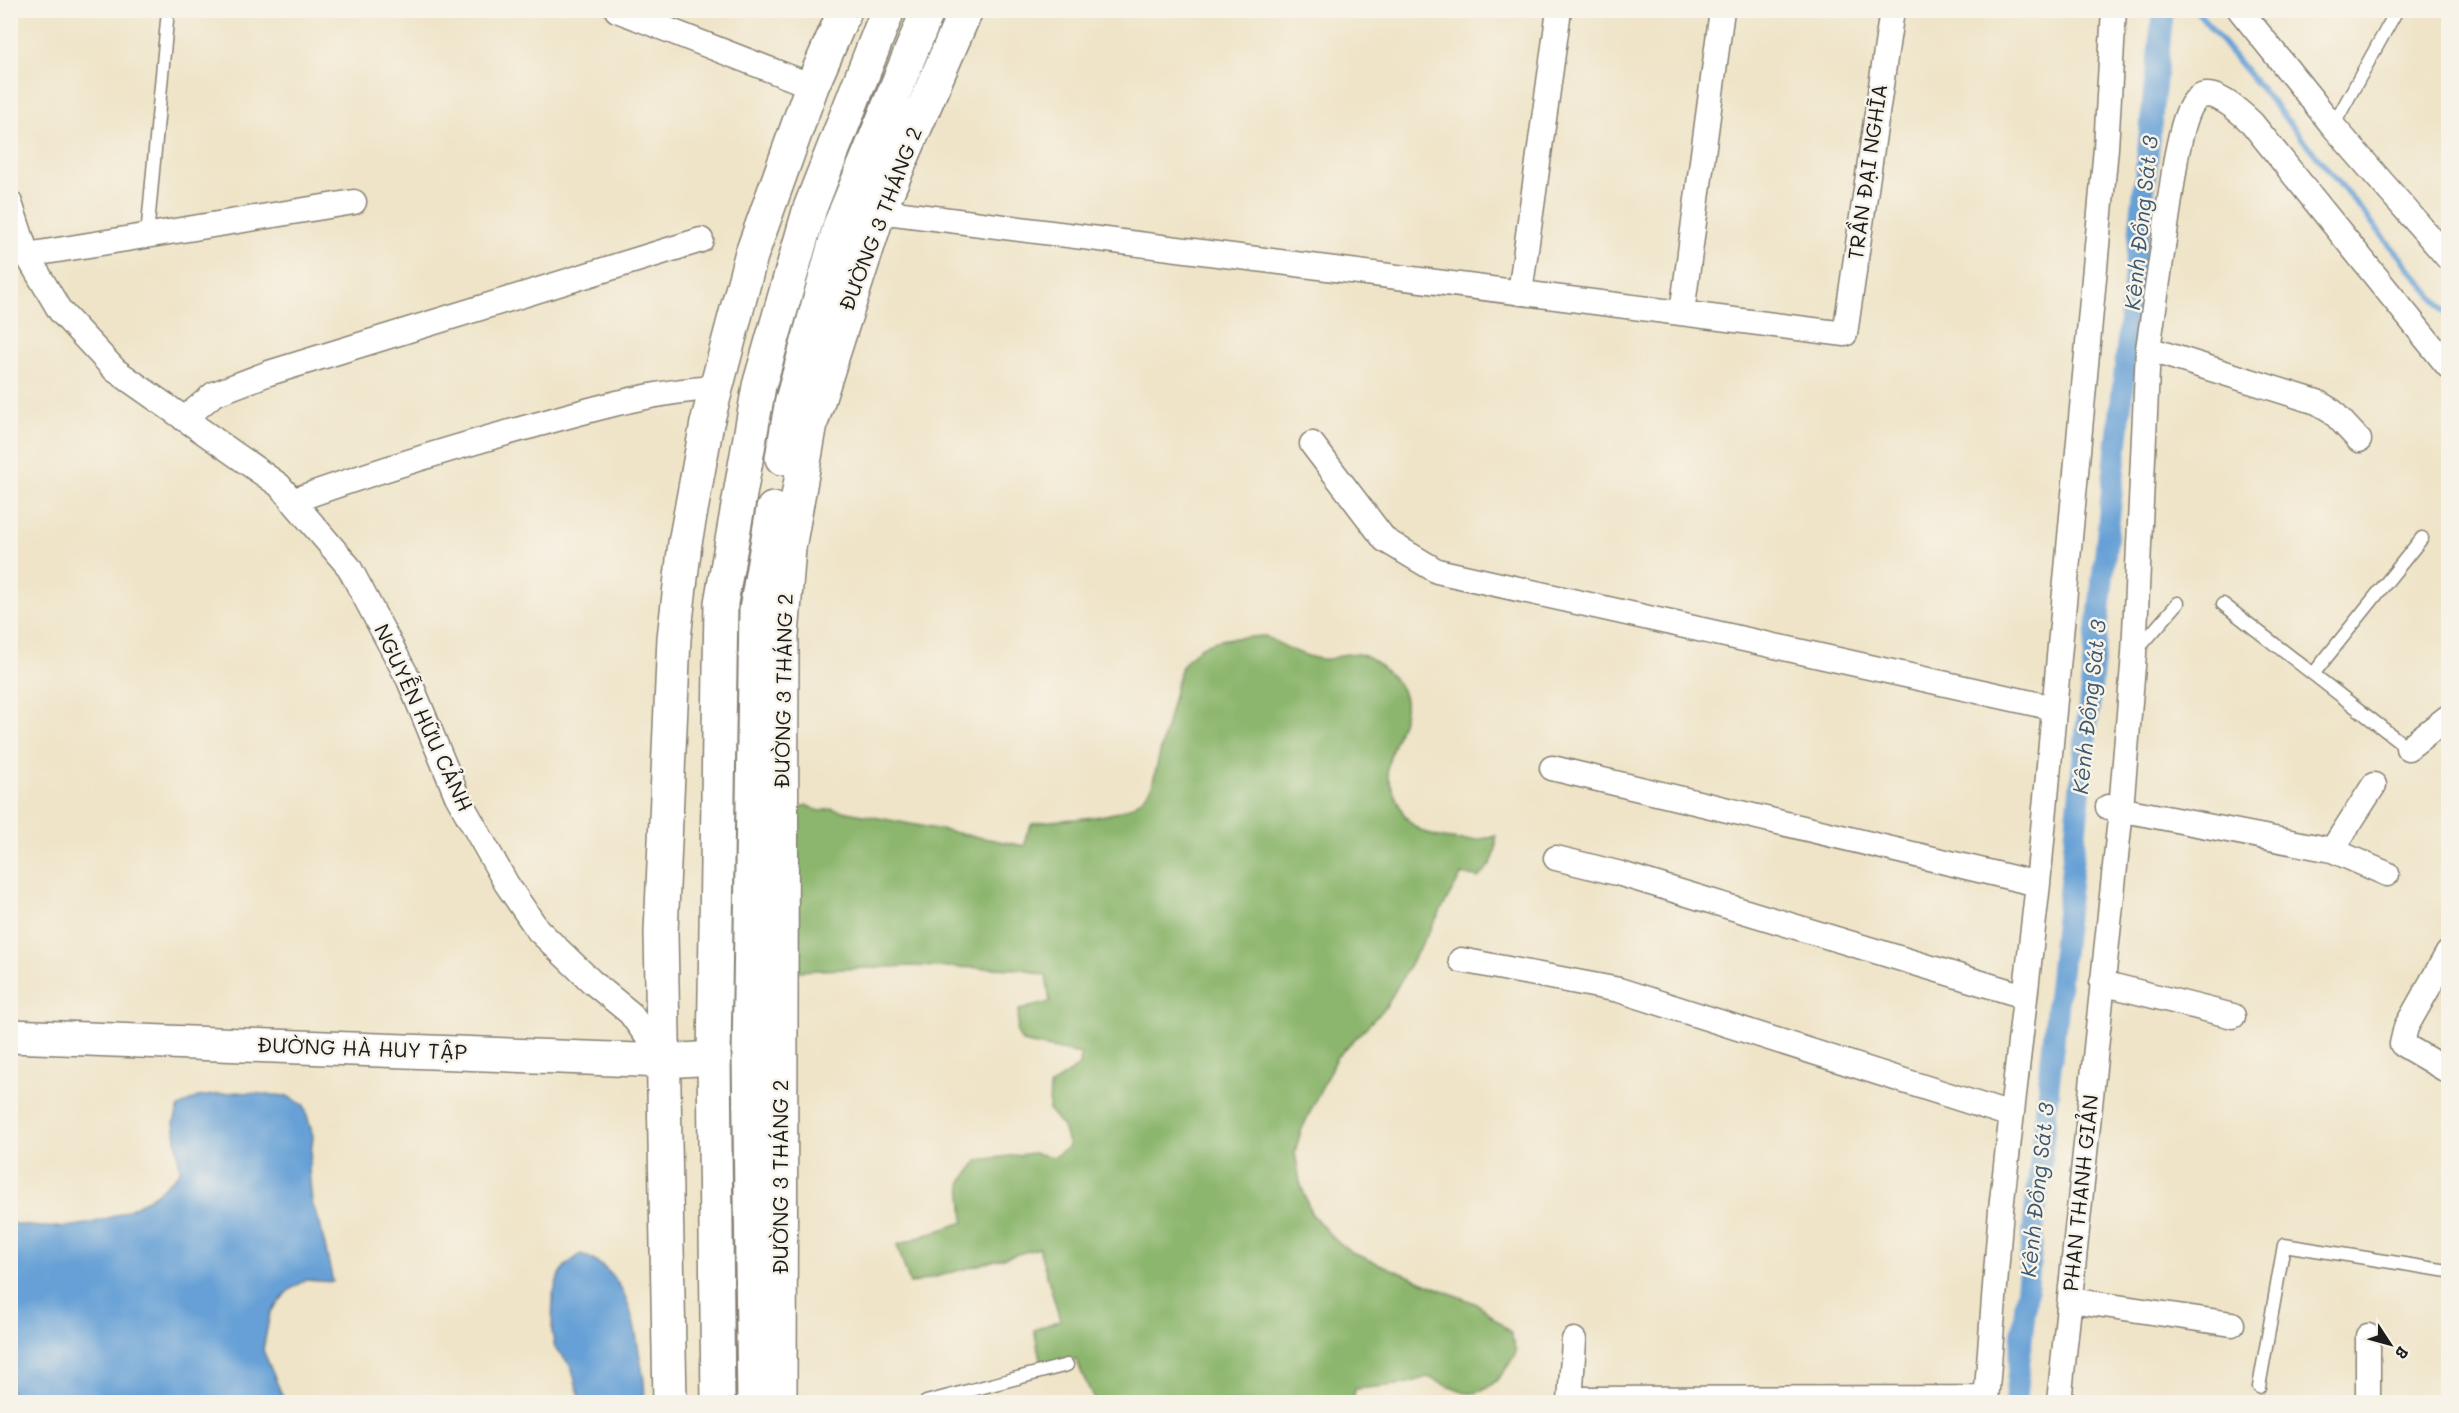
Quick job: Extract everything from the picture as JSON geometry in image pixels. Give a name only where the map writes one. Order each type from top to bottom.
[{"type":"main road","points":[[670,1402],[661,932],[674,639],[693,491],[716,388],[758,236],[812,86],[845,10]]},
{"type":"main road","points":[[718,1402],[714,1058],[721,603],[759,386],[810,208],[888,10]]},
{"type":"main road","name":"ĐƯỜNG 3 THÁNG 2","points":[[754,1402],[749,1057],[758,599],[792,400],[840,225],[928,10]]},
{"type":"main road","name":"ĐƯỜNG 3 THÁNG 2","points":[[780,1402],[782,636],[789,548],[811,423],[879,211],[966,10]]},
{"type":"main road","name":"ĐƯỜNG HÀ HUY TẬP","points":[[10,1036],[665,1061],[782,1056]]},
{"type":"street","points":[[617,10],[812,86]]},
{"type":"street","points":[[1520,293],[1559,10]]},
{"type":"street","points":[[879,211],[1682,313],[1722,10]]},
{"type":"street","name":"TRẦN ĐẠI NGHĨA","points":[[1682,313],[1845,334],[1892,10]]},
{"type":"street","points":[[1574,1340],[1570,1401],[1986,1400],[2011,1115],[2038,884],[2106,148],[2114,10]]},
{"type":"street","points":[[2240,10],[2334,126],[2448,258]]},
{"type":"street","name":"PHAN THANH GIẢN","points":[[2059,1402],[2102,984],[2114,807],[2134,654],[2148,349],[2182,127],[2190,105],[2204,96],[2214,94],[2237,108],[2252,123],[2448,366]]},
{"type":"street","points":[[27,255],[354,202]]},
{"type":"street","name":"NGUYỄN HỮU CẢNH","points":[[11,208],[27,255],[60,311],[115,370],[238,454],[279,485],[349,567],[409,680],[457,796],[506,883],[538,930],[591,981],[630,1013],[665,1061]]},
{"type":"street","points":[[184,419],[214,394],[269,373],[701,240]]},
{"type":"street","points":[[2148,349],[2317,402],[2332,411],[2360,440]]},
{"type":"street","points":[[292,501],[390,466],[617,402],[680,390],[716,388]]},
{"type":"street","points":[[1312,444],[1385,540],[1437,571],[2054,708]]},
{"type":"street","points":[[2408,748],[2448,717]]},
{"type":"street","points":[[1552,768],[2038,884]]},
{"type":"street","points":[[2332,850],[2374,785]]},
{"type":"street","points":[[2114,807],[2332,850],[2387,874]]},
{"type":"street","points":[[1556,858],[1633,878],[2024,996]]},
{"type":"street","points":[[2448,953],[2402,1038],[2402,1044],[2406,1049],[2448,1071]]},
{"type":"street","points":[[1461,960],[1619,990],[2011,1115]]},
{"type":"street","points":[[2102,984],[2233,1016]]},
{"type":"street","points":[[2070,1300],[2232,1324]]},
{"type":"street","points":[[2368,1335],[2368,1402]]},
{"type":"lane","points":[[147,236],[168,10]]},
{"type":"lane","points":[[2334,126],[2397,10]]},
{"type":"lane","points":[[2314,673],[2422,538]]},
{"type":"lane","points":[[2134,654],[2178,603]]},
{"type":"lane","points":[[2223,604],[2408,748]]},
{"type":"lane","points":[[2259,1387],[2284,1245],[2448,1271]]},
{"type":"lane","points":[[926,1402],[1067,1365]]},
{"type":"green space","points":[[1265,636],[1313,658],[1327,659],[1354,653],[1361,654],[1378,664],[1393,678],[1405,700],[1402,723],[1387,771],[1404,815],[1417,828],[1438,837],[1475,840],[1496,836],[1496,849],[1491,864],[1478,878],[1462,874],[1385,1008],[1336,1058],[1301,1131],[1295,1152],[1300,1182],[1311,1213],[1333,1238],[1353,1253],[1479,1305],[1511,1333],[1516,1352],[1513,1358],[1491,1386],[1475,1393],[1462,1392],[1427,1377],[1406,1384],[1355,1389],[1353,1402],[1095,1402],[1076,1360],[1042,1367],[1034,1330],[1060,1320],[1039,1248],[910,1284],[897,1245],[964,1222],[961,1182],[979,1160],[1033,1153],[1054,1157],[1069,1146],[1063,1127],[1049,1110],[1050,1086],[1080,1065],[1081,1054],[1022,1042],[1017,1032],[1019,1010],[1050,1002],[1046,976],[1024,969],[910,966],[799,971],[794,811],[806,805],[819,811],[832,809],[1025,846],[1026,835],[1032,824],[1098,817],[1129,808],[1142,799],[1152,786],[1180,670],[1188,659],[1197,650],[1216,641]]},
{"type":"water","points":[[236,1092],[287,1096],[304,1105],[313,1136],[309,1170],[312,1203],[320,1224],[333,1282],[305,1280],[287,1292],[270,1313],[263,1350],[285,1402],[11,1402],[11,1223],[57,1227],[80,1225],[103,1220],[144,1201],[163,1188],[180,1171],[174,1122],[179,1107],[198,1097]]},
{"type":"water","points":[[581,1254],[596,1261],[607,1271],[624,1294],[637,1337],[644,1383],[644,1402],[581,1402],[571,1366],[555,1348],[552,1332],[553,1295],[558,1278],[565,1266]]},
{"type":"waterway","name":"Kênh Đồng Sát 3","points":[[2015,1402],[2163,10]]},
{"type":"waterway","points":[[2196,10],[2448,315]]}]
